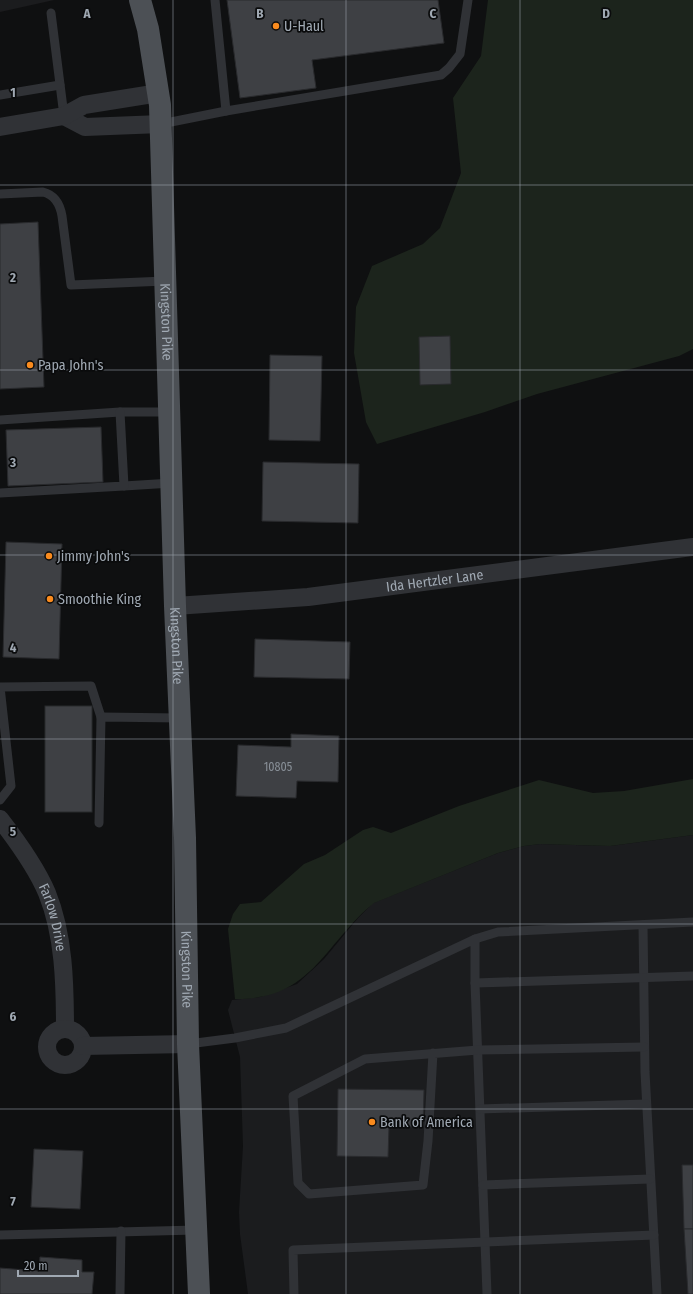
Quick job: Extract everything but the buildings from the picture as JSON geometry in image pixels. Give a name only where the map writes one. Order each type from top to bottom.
[{"type":"main road","name":"Kingston Pike","points":[[140,0],[148,29],[159,93],[161,124],[167,281],[175,606],[185,838],[188,1044],[199,1294]]},
{"type":"street","points":[[0,127],[64,116],[84,106],[159,93]]},
{"type":"street","points":[[64,116],[85,127],[161,124]]},
{"type":"street","name":"Ida Hertzler Lane","points":[[175,606],[308,597],[693,547]]},
{"type":"street","name":"Farlow Drive","points":[[0,819],[35,870],[47,893],[57,931],[65,982],[65,1029]]},
{"type":"street","points":[[65,1029],[74,1031],[79,1035],[83,1046],[80,1058],[71,1064],[65,1065],[54,1062],[48,1052],[48,1040],[56,1031],[65,1029]]},
{"type":"street","points":[[83,1046],[188,1044]]},
{"type":"lane","points":[[215,0],[226,111]]},
{"type":"lane","points":[[161,124],[226,111],[440,75],[449,68],[460,54],[468,0]]},
{"type":"lane","points":[[51,13],[64,116]]},
{"type":"lane","points":[[0,95],[60,85]]},
{"type":"lane","points":[[0,194],[43,192],[56,199],[62,216],[71,285],[167,281]]},
{"type":"lane","points":[[0,420],[120,412],[170,412]]},
{"type":"lane","points":[[120,412],[124,486]]},
{"type":"lane","points":[[0,493],[172,483]]},
{"type":"lane","points":[[0,800],[11,786],[0,687],[91,686],[101,717],[99,822]]},
{"type":"lane","points":[[101,717],[180,718]]},
{"type":"lane","points":[[188,1044],[235,1038],[286,1028],[475,940],[498,932],[693,922]]},
{"type":"lane","points":[[643,925],[646,1104],[657,1294]]},
{"type":"lane","points":[[475,940],[475,983],[487,1294]]},
{"type":"lane","points":[[475,983],[693,976]]},
{"type":"lane","points":[[433,1053],[428,1141],[423,1185],[309,1194],[298,1183],[293,1096],[365,1059],[433,1053],[478,1050],[644,1047]]},
{"type":"lane","points":[[480,1109],[646,1104]]},
{"type":"lane","points":[[483,1185],[650,1179]]},
{"type":"lane","points":[[0,1235],[196,1230]]},
{"type":"lane","points":[[120,1294],[121,1231]]},
{"type":"lane","points":[[294,1294],[293,1250],[654,1235]]},
{"type":"shaded area","points":[[0,0],[54,0],[0,12]]},
{"type":"shaded area","points":[[488,0],[693,0],[693,349],[679,356],[537,394],[485,412],[377,444],[366,422],[354,353],[356,307],[372,266],[423,244],[440,228],[461,173],[453,98],[481,56]]},
{"type":"shaded area","points":[[693,779],[693,835],[610,846],[540,844],[524,846],[498,853],[374,903],[300,980],[283,990],[261,997],[235,999],[228,929],[233,914],[240,904],[261,902],[304,864],[325,855],[363,830],[373,827],[391,833],[459,806],[539,780],[593,793],[624,791]]},
{"type":"shaded area","points":[[693,835],[693,1294],[248,1294],[240,1234],[239,1212],[243,1146],[240,1057],[228,1010],[232,1000],[260,997],[297,984],[324,959],[358,918],[373,903],[498,853],[524,846],[540,844],[610,846]]},
{"type":"place","name":"U-Haul","points":[[276,26]]},
{"type":"place","name":"Papa John's","points":[[30,365]]},
{"type":"place","name":"Jimmy John's","points":[[49,556]]},
{"type":"place","name":"Smoothie King","points":[[50,599]]},
{"type":"place","name":"Bank of America","points":[[372,1122]]}]
